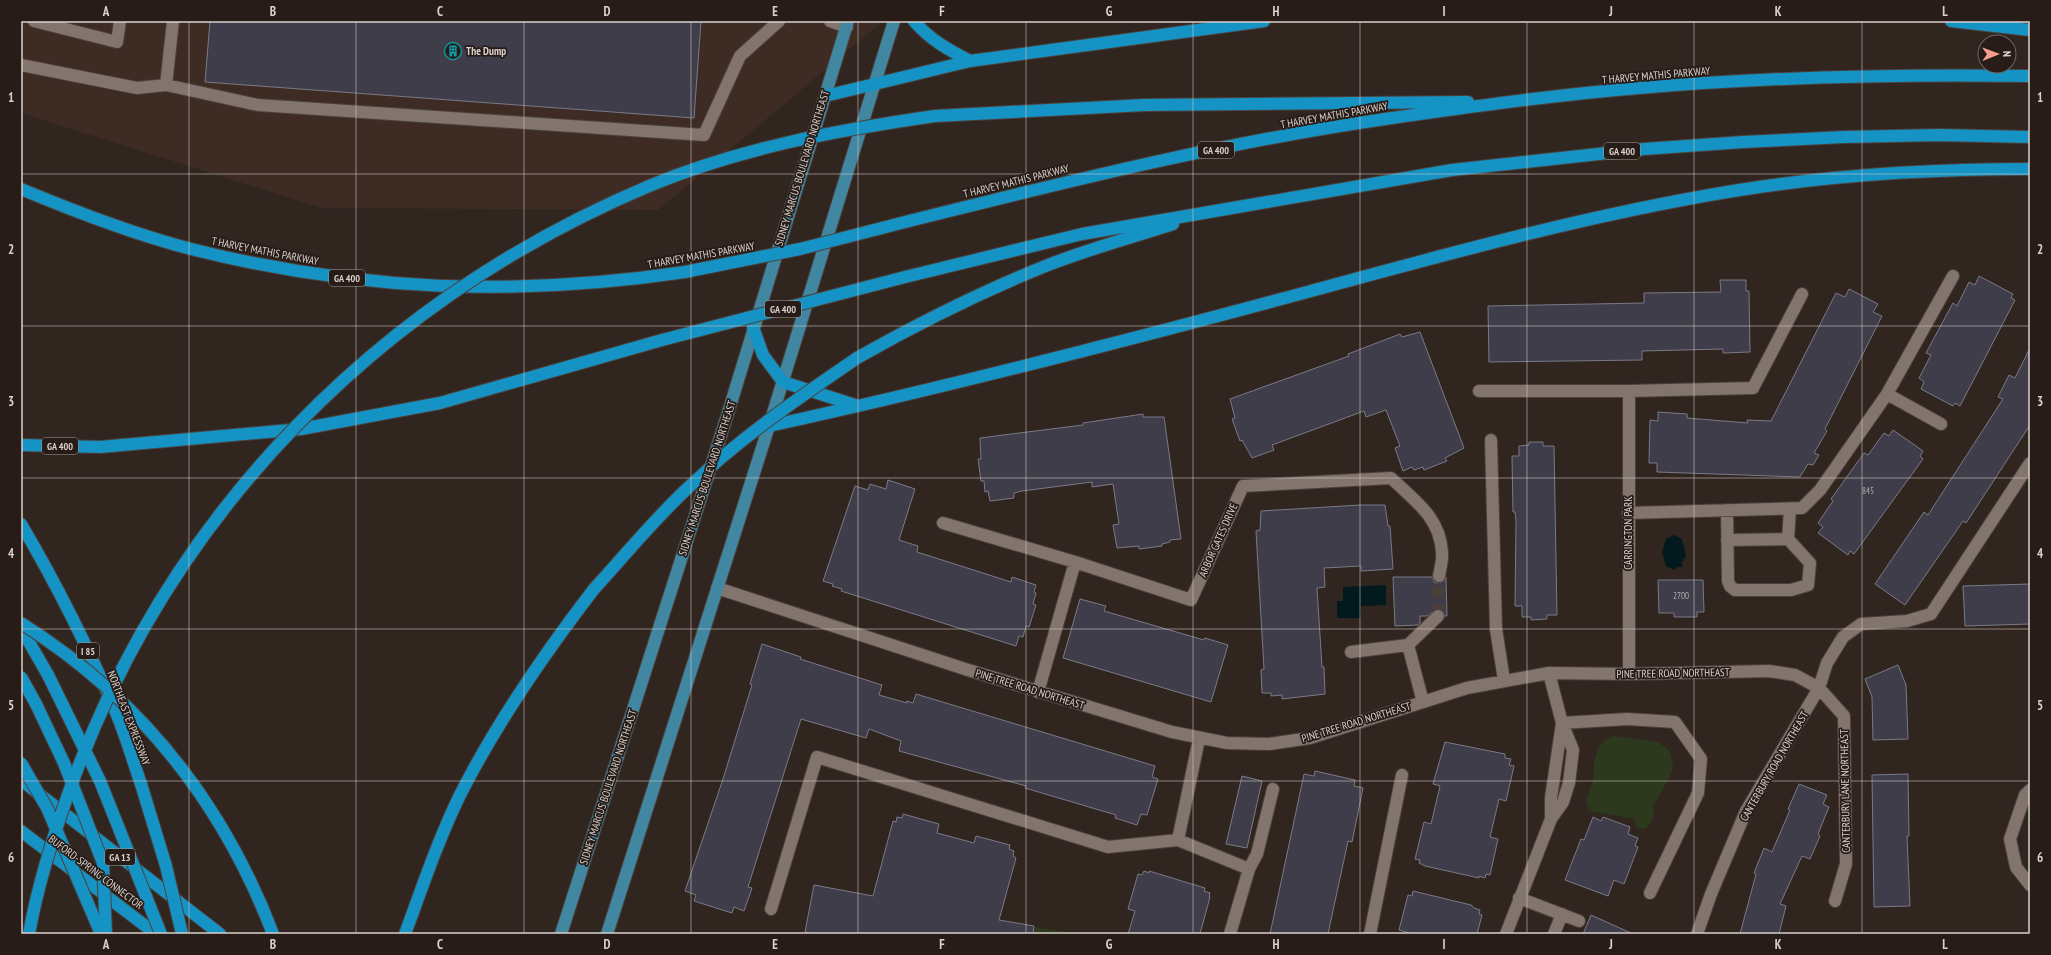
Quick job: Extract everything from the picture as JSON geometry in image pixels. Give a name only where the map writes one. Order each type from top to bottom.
[{"type":"highway","points":[[914,21],[925,34],[945,48],[970,61]]},
{"type":"highway","points":[[825,96],[970,61],[1264,21]]},
{"type":"highway","points":[[1950,21],[2030,30]]},
{"type":"highway","name":"T HARVEY MATHIS PARKWAY","points":[[21,189],[127,229],[190,248],[318,275],[382,283],[450,287],[518,288],[583,285],[685,272],[800,249],[1047,186],[1244,144],[1383,119],[1637,88],[1758,80],[1926,75],[2030,76]]},
{"type":"highway","points":[[29,934],[44,868],[59,819],[97,718],[126,661],[174,578],[206,533],[259,465],[321,399],[387,341],[472,279],[560,227],[651,185],[745,153],[840,130],[935,116],[1144,105],[1523,101]]},
{"type":"highway","name":"GA 400","points":[[21,445],[100,447],[300,429],[367,418],[440,403],[662,340],[905,277],[1082,234],[1452,170],[1644,149],[1844,137],[1939,135],[2030,137]]},
{"type":"highway","points":[[769,426],[859,407],[1094,349],[1479,246],[1661,204],[1734,191],[1867,174],[1934,170],[2030,169]]},
{"type":"highway","points":[[405,934],[429,868],[460,796],[515,700],[545,654],[594,589],[690,485],[732,449],[778,414],[857,358],[906,330],[969,299],[1044,266],[1092,249],[1218,210]]},
{"type":"highway","points":[[753,327],[763,355],[783,382],[859,407]]},
{"type":"highway","name":"NORTHEAST EXPRESSWAY","points":[[21,524],[45,564],[78,629],[117,716],[141,784],[166,866],[182,934]]},
{"type":"highway","points":[[21,623],[90,673],[114,694],[140,720],[194,783],[239,856],[258,894],[273,934]]},
{"type":"highway","points":[[21,628],[48,675],[100,781],[161,934]]},
{"type":"highway","points":[[21,677],[36,704],[64,763],[103,863],[106,934]]},
{"type":"highway","points":[[21,763],[47,808],[101,934]]},
{"type":"highway","name":"GA 13","points":[[21,780],[220,934]]},
{"type":"highway","name":"BUFORD-SPRING CONNECTOR","points":[[21,831],[156,934]]},
{"type":"main road","points":[[607,934],[716,588],[783,382],[894,21]]},
{"type":"main road","name":"SIDNEY MARCUS BOULEVARD NORTHEAST","points":[[562,934],[728,413],[753,327],[848,24]]},
{"type":"street","points":[[34,21],[117,42],[120,21]]},
{"type":"street","points":[[166,84],[173,21]]},
{"type":"street","points":[[21,65],[137,88],[166,84],[258,105],[704,135],[740,56],[779,21]]},
{"type":"street","points":[[830,21],[848,24]]},
{"type":"street","points":[[1628,513],[1802,508],[1820,490],[1886,394],[1953,276]]},
{"type":"street","points":[[1479,391],[1629,392],[1753,388],[1802,294]]},
{"type":"street","name":"CARRINGTON PARK","points":[[1629,392],[1629,674]]},
{"type":"street","points":[[1886,394],[1941,424]]},
{"type":"street","points":[[1491,440],[1496,629],[1504,680]]},
{"type":"street","name":"CANTERBURY ROAD NORTHEAST","points":[[1697,934],[1711,894],[1746,811],[1819,688],[1827,663],[1843,637],[1861,624],[1906,621],[1931,614],[2030,463]]},
{"type":"street","name":"ARBOR GATES DRIVE","points":[[943,523],[1075,562],[1191,600],[1243,486],[1391,478],[1428,512],[1438,530],[1442,552],[1439,576]]},
{"type":"street","points":[[1727,510],[1728,581],[1730,586],[1735,590],[1791,590],[1808,584],[1810,563],[1788,539],[1790,509]]},
{"type":"street","points":[[1727,540],[1788,539]]},
{"type":"street","points":[[1038,692],[1075,562]]},
{"type":"street","name":"PINE TREE ROAD NORTHEAST","points":[[716,588],[1038,692],[1199,739],[1227,743],[1269,744],[1310,738],[1467,688],[1504,680],[1549,673],[1629,674],[1769,670],[1794,675],[1819,688]]},
{"type":"street","points":[[1351,652],[1408,645],[1438,616]]},
{"type":"street","points":[[1408,645],[1423,702]]},
{"type":"street","points":[[1506,934],[1551,819],[1563,802],[1569,783],[1573,750],[1562,723],[1549,673]]},
{"type":"street","name":"CANTERBURY LANE NORTHEAST","points":[[1819,688],[1844,716],[1846,864],[1835,901]]},
{"type":"street","points":[[1562,723],[1627,718],[1675,722],[1702,759],[1698,793],[1650,893]]},
{"type":"street","points":[[1551,819],[1551,798],[1562,723]]},
{"type":"street","points":[[1178,840],[1199,739]]},
{"type":"street","points":[[771,909],[817,757],[1108,847],[1178,840],[1249,869]]},
{"type":"street","points":[[1370,934],[1402,775]]},
{"type":"street","points":[[1555,778],[1569,783]]},
{"type":"street","points":[[1230,934],[1249,869],[1257,854],[1273,788]]},
{"type":"street","points":[[2030,790],[2025,795],[2010,839],[2016,867],[2030,885]]},
{"type":"street","points":[[1519,898],[1580,921]]},
{"type":"street","points":[[1554,934],[1562,914]]},
{"type":"shaded area","points":[[21,21],[883,21],[658,210],[322,208],[21,113]]},
{"type":"green space","points":[[1613,736],[1658,742],[1670,751],[1673,767],[1668,780],[1653,806],[1654,813],[1652,821],[1645,829],[1637,828],[1634,819],[1589,811],[1586,801],[1593,780],[1594,762],[1598,748],[1604,741]]},
{"type":"green space","points":[[1002,921],[1076,934],[1000,934]]},
{"type":"water","points":[[1674,535],[1682,539],[1686,556],[1682,563],[1682,567],[1678,567],[1674,570],[1666,566],[1662,552],[1666,539]]},
{"type":"water","points":[[1386,585],[1386,605],[1361,606],[1361,618],[1337,618],[1337,601],[1343,601],[1343,587]]},
{"type":"building","name":"The Dump","points":[[210,21],[701,21],[694,118],[205,82]]},
{"type":"building","points":[[1979,276],[2013,294],[2011,298],[2015,300],[1960,406],[1955,403],[1953,406],[1921,389],[1924,382],[1919,378],[1931,355],[1926,353],[1953,303],[1957,306],[1969,282],[1975,285]]},
{"type":"building","points":[[1720,280],[1746,280],[1746,291],[1749,291],[1750,352],[1723,353],[1723,349],[1642,351],[1642,360],[1489,362],[1488,306],[1644,303],[1644,293],[1721,292]]},
{"type":"building","points":[[1849,289],[1878,304],[1873,312],[1882,316],[1825,429],[1827,431],[1814,453],[1819,455],[1813,465],[1808,464],[1800,477],[1657,472],[1657,463],[1649,463],[1650,420],[1658,421],[1658,412],[1687,414],[1687,418],[1748,423],[1747,420],[1771,421],[1836,293],[1845,297]]},
{"type":"building","points":[[1420,332],[1464,448],[1445,458],[1447,461],[1424,470],[1423,467],[1414,470],[1412,467],[1403,471],[1395,448],[1400,446],[1386,410],[1366,417],[1364,411],[1272,445],[1274,450],[1252,458],[1242,440],[1240,441],[1232,419],[1235,418],[1230,399],[1349,356],[1348,354],[1400,334],[1402,337]]},
{"type":"building","points":[[2030,348],[2030,425],[1966,523],[1963,521],[1905,605],[1875,584],[1924,512],[1928,515],[2003,399],[1998,397],[2009,375],[2015,378]]},
{"type":"building","points":[[1143,414],[1143,417],[1164,417],[1181,539],[1170,540],[1170,542],[1162,544],[1162,546],[1139,549],[1139,546],[1117,548],[1113,525],[1119,524],[1113,484],[1092,487],[1092,482],[1022,491],[1014,493],[1014,498],[990,501],[988,491],[985,492],[984,481],[981,481],[978,459],[981,459],[980,438],[1083,425],[1083,423]]},
{"type":"building","points":[[1893,430],[1923,451],[1920,456],[1923,459],[1854,554],[1850,551],[1848,555],[1818,533],[1823,527],[1818,523],[1833,501],[1831,499],[1864,453],[1868,455],[1884,433],[1889,436]]},
{"type":"building","points":[[1529,442],[1543,442],[1543,446],[1554,446],[1557,615],[1547,615],[1547,619],[1531,620],[1531,617],[1522,617],[1522,606],[1515,606],[1516,521],[1515,512],[1513,512],[1512,456],[1519,456],[1519,446],[1529,445]]},
{"type":"building","points":[[888,480],[915,489],[899,540],[918,546],[917,552],[1011,582],[1012,577],[1036,585],[1034,592],[1036,593],[1033,604],[1036,605],[1029,627],[1026,626],[1023,637],[1019,636],[1016,646],[841,591],[842,589],[832,586],[833,584],[823,581],[855,486],[868,490],[870,484],[886,489]]},
{"type":"building","points":[[1360,505],[1385,505],[1388,526],[1390,526],[1393,569],[1361,571],[1361,566],[1324,568],[1325,587],[1317,588],[1325,694],[1282,699],[1282,695],[1271,696],[1271,693],[1262,693],[1261,670],[1264,669],[1256,531],[1260,530],[1261,511]]},
{"type":"building","points":[[1393,577],[1432,577],[1434,582],[1438,583],[1444,581],[1446,577],[1447,616],[1445,616],[1443,611],[1437,609],[1427,616],[1420,616],[1420,623],[1418,625],[1395,626]]},
{"type":"building","points":[[1658,580],[1703,580],[1704,612],[1697,612],[1697,617],[1674,617],[1674,613],[1659,613]]},
{"type":"building","points":[[2030,584],[2030,624],[1965,626],[1963,586]]},
{"type":"building","points":[[1080,599],[1106,606],[1104,611],[1204,640],[1205,638],[1228,645],[1211,702],[1063,658]]},
{"type":"building","points":[[762,644],[801,657],[800,659],[882,685],[879,695],[907,703],[907,701],[913,703],[916,694],[1155,766],[1152,777],[1158,779],[1147,815],[1141,814],[1137,825],[1115,818],[1116,815],[1025,788],[1026,786],[899,751],[901,741],[869,729],[866,738],[801,719],[748,887],[752,888],[744,911],[734,907],[732,913],[694,901],[696,895],[685,891],[723,779],[752,685],[750,684]]},
{"type":"building","points":[[1898,665],[1906,685],[1908,739],[1873,740],[1872,697],[1865,679]]},
{"type":"building","points":[[1445,742],[1505,754],[1505,758],[1511,759],[1509,765],[1514,766],[1506,801],[1499,799],[1490,837],[1498,839],[1490,875],[1486,874],[1485,878],[1425,866],[1419,863],[1420,860],[1415,859],[1424,822],[1431,824],[1440,786],[1433,784]]},
{"type":"building","points":[[1315,771],[1355,780],[1354,786],[1363,788],[1352,842],[1348,841],[1328,934],[1270,934],[1304,774],[1314,776]]},
{"type":"building","points":[[1908,774],[1909,836],[1907,836],[1910,906],[1874,907],[1872,775]]},
{"type":"building","points":[[1242,776],[1262,781],[1247,848],[1226,844]]},
{"type":"building","points":[[1799,784],[1827,795],[1823,804],[1829,807],[1818,834],[1820,836],[1810,859],[1802,856],[1780,904],[1786,906],[1779,934],[1740,934],[1756,874],[1754,873],[1764,848],[1772,852],[1790,810],[1788,809]]},
{"type":"building","points":[[903,814],[939,824],[937,833],[974,843],[976,836],[1010,845],[1009,849],[1014,851],[1013,856],[1016,858],[999,920],[1034,926],[1033,934],[814,934],[805,932],[814,885],[873,896],[893,821],[896,822],[897,817],[902,818]]},
{"type":"building","points":[[1593,817],[1601,821],[1603,817],[1630,827],[1628,834],[1638,838],[1635,846],[1638,847],[1624,884],[1614,880],[1608,896],[1565,880],[1581,839],[1584,840]]},
{"type":"building","points":[[1144,871],[1149,873],[1149,871],[1205,888],[1204,891],[1210,893],[1200,934],[1128,934],[1135,911],[1128,909],[1138,874],[1142,875]]},
{"type":"building","points":[[1413,891],[1471,905],[1480,910],[1479,914],[1482,915],[1477,934],[1413,934],[1399,930],[1408,895],[1412,896]]},
{"type":"building","points":[[1591,915],[1633,934],[1583,934]]},
{"type":"tunnel","points":[[1438,616],[1439,576]]},
{"type":"place","name":"The Dump","points":[[453,51]]}]
